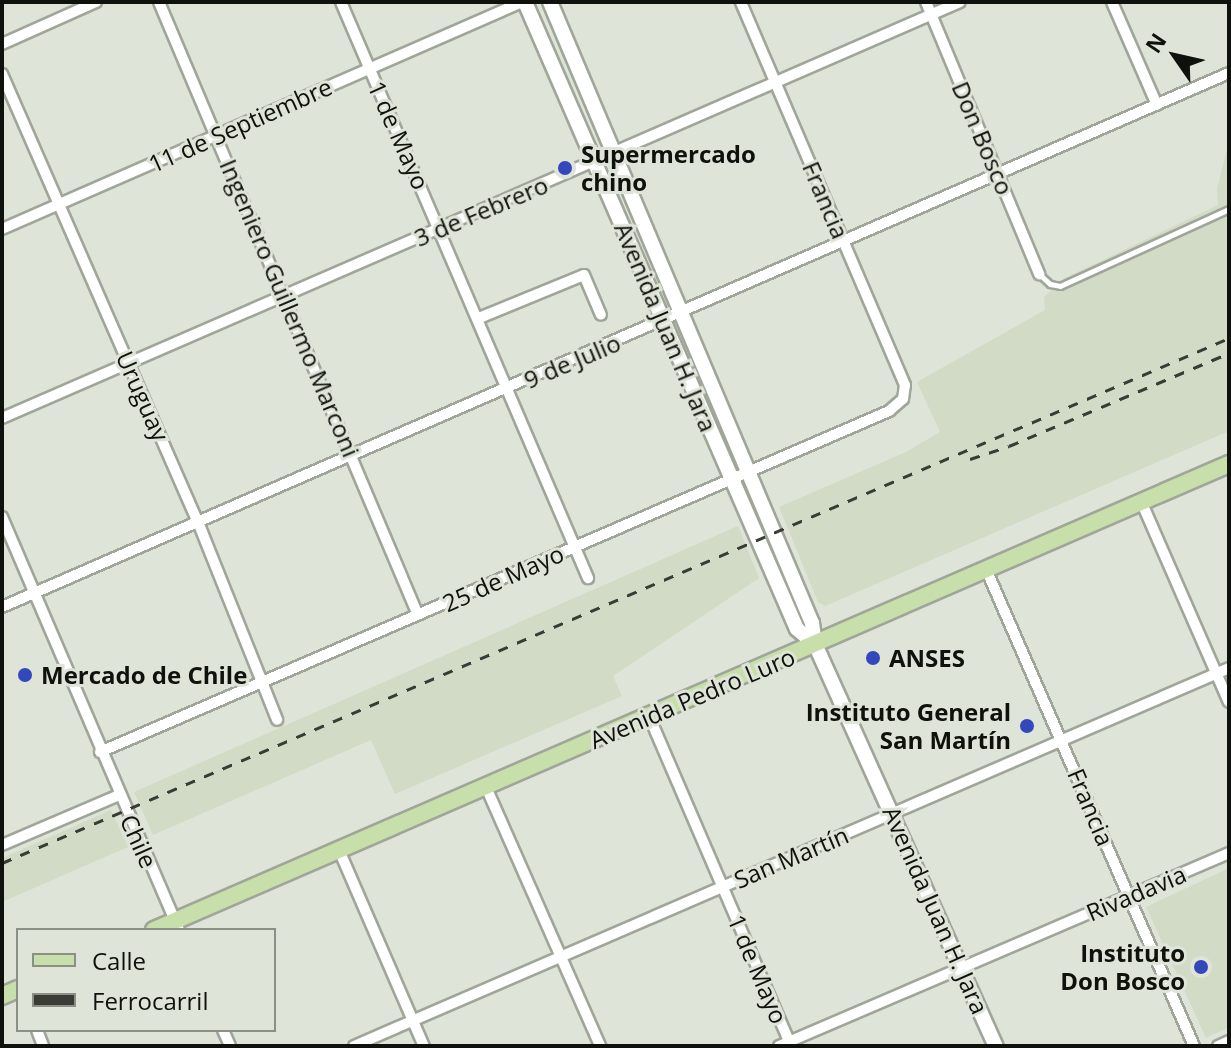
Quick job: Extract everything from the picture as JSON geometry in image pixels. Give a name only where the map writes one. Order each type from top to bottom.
[{"type":"main road","name":"Avenida Juan H. Jara","points":[[524,2],[797,629],[815,644]]},
{"type":"main road","name":"Avenida Juan H. Jara","points":[[550,2],[812,623],[815,644],[894,813],[996,1046]]},
{"type":"main road","name":"Avenida Pedro Luro","points":[[177,926],[339,850],[1229,464]]},
{"type":"street","points":[[2,44],[96,2]]},
{"type":"street","name":"Ingeniero Guillermo Marconi","points":[[159,2],[418,615]]},
{"type":"street","name":"1 de Mayo","points":[[341,2],[588,578]]},
{"type":"street","name":"11 de Septiembre","points":[[2,229],[524,2]]},
{"type":"street","name":"Francia","points":[[741,2],[905,385],[903,399]]},
{"type":"street","name":"Don Bosco","points":[[926,2],[1039,274]]},
{"type":"street","name":"3 de Febrero","points":[[2,418],[960,2]]},
{"type":"street","points":[[1112,2],[1157,105]]},
{"type":"street","name":"9 de Julio","points":[[2,607],[1229,73]]},
{"type":"street","name":"Uruguay","points":[[2,74],[198,522],[260,684],[277,720]]},
{"type":"street","points":[[479,318],[584,275],[601,315]]},
{"type":"street","name":"25 de Mayo","points":[[100,752],[889,411],[903,399]]},
{"type":"street","points":[[1141,501],[1229,702]]},
{"type":"street","name":"Chile","points":[[2,517],[177,926]]},
{"type":"street","name":"Francia","points":[[986,569],[1194,1046]]},
{"type":"street","name":"San Martín","points":[[354,1046],[1229,668]]},
{"type":"street","name":"1 de Mayo","points":[[649,716],[787,1044]]},
{"type":"street","points":[[486,787],[600,1046]]},
{"type":"street","points":[[2,845],[119,795]]},
{"type":"street","points":[[339,850],[424,1046]]},
{"type":"street","name":"Rivadavia","points":[[787,1044],[1229,853]]},
{"type":"street","points":[[1218,1046],[1229,1041]]},
{"type":"lane","points":[[1039,274],[1050,284],[1060,286],[1229,209]]},
{"type":"shaded area","points":[[1229,141],[1229,431],[825,606],[818,602],[779,507],[906,452],[940,432],[917,382],[1045,310],[1044,297],[1065,278],[1218,205],[1217,189]]},
{"type":"shaded area","points":[[738,526],[759,578],[613,676],[622,696],[395,794],[371,740],[153,835],[134,792]]},
{"type":"shaded area","points":[[111,810],[128,847],[2,902],[2,858]]},
{"type":"shaded area","name":"Instituto Don Bosco","points":[[1229,868],[1229,1027],[1206,1038],[1146,907]]},
{"type":"railway","points":[[2,863],[1229,338]]},
{"type":"railway","points":[[970,459],[1009,446],[1229,353]]},
{"type":"place","name":"Supermercado chino","points":[[565,168]]},
{"type":"place","name":"ANSES","points":[[873,658]]},
{"type":"place","name":"Mercado de Chile","points":[[25,675]]},
{"type":"place","name":"Instituto General San Martín","points":[[1027,726]]},
{"type":"place","name":"Instituto Don Bosco","points":[[1201,967]]}]
